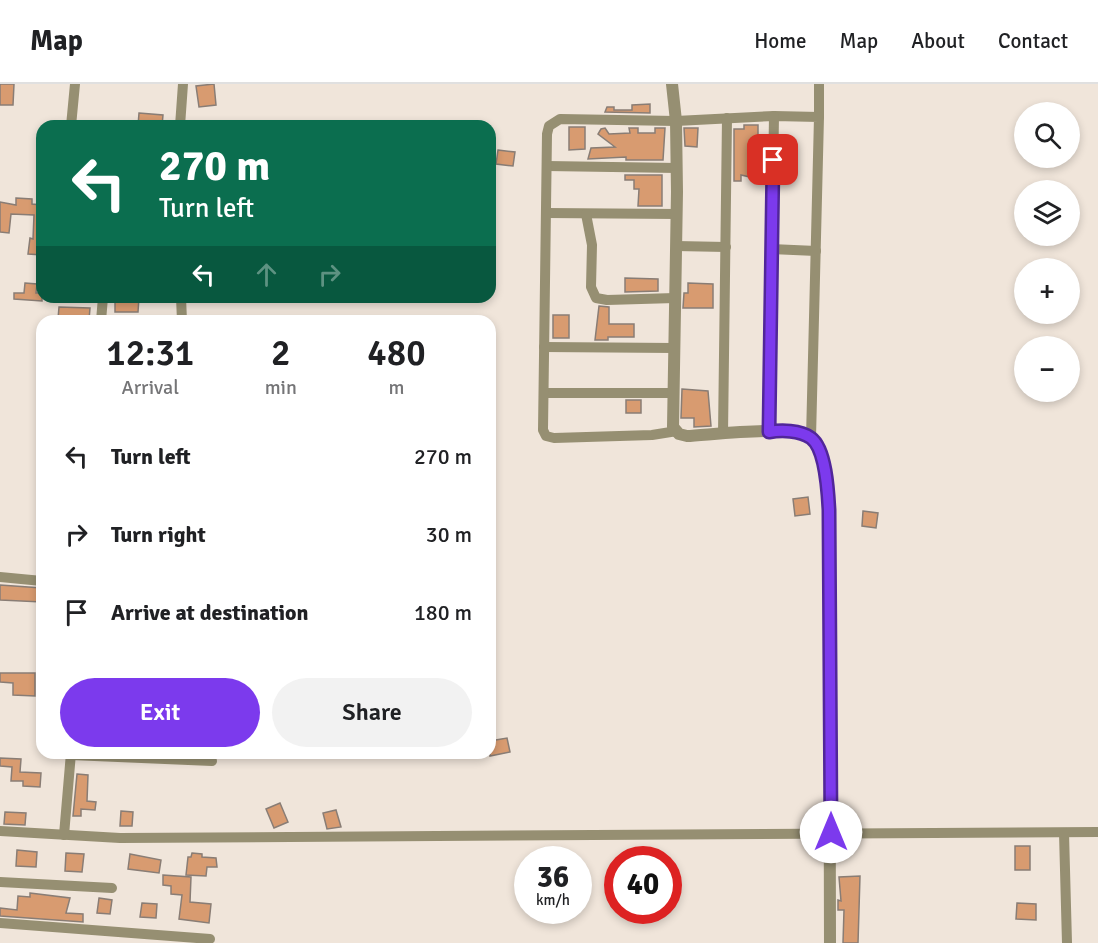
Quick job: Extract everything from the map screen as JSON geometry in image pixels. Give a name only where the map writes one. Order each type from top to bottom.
[{"type":"street","points":[[72,120],[75,84]]},
{"type":"street","points":[[180,120],[183,84]]},
{"type":"street","points":[[672,84],[677,168],[673,427],[687,436],[787,431],[811,438],[817,445],[827,480],[829,510],[830,943]]},
{"type":"street","points":[[811,438],[819,84]]},
{"type":"street","points":[[677,431],[652,435],[554,438],[546,436],[543,430],[549,126],[560,119],[676,121],[774,116],[819,117]]},
{"type":"street","points":[[769,432],[774,116]]},
{"type":"street","points":[[723,434],[727,118]]},
{"type":"street","points":[[547,166],[677,168]]},
{"type":"street","points":[[547,213],[677,214]]},
{"type":"street","points":[[586,214],[592,245],[591,287],[596,297],[607,300],[675,298]]},
{"type":"street","points":[[676,246],[726,247]]},
{"type":"street","points":[[771,249],[816,251]]},
{"type":"street","points":[[544,347],[674,348]]},
{"type":"street","points":[[544,393],[672,393]]},
{"type":"street","points":[[0,577],[36,580]]},
{"type":"street","points":[[64,835],[71,759]]},
{"type":"street","points":[[172,759],[212,761]]},
{"type":"street","points":[[0,831],[120,838],[831,832],[947,835],[1098,832]]},
{"type":"street","points":[[1064,833],[1067,943]]},
{"type":"street","points":[[0,882],[111,888]]},
{"type":"street","points":[[0,924],[210,939]]},
{"type":"building","points":[[0,84],[14,84],[13,105],[0,105]]},
{"type":"building","points":[[214,84],[216,105],[199,107],[196,86]]},
{"type":"building","points":[[650,104],[650,113],[605,112],[607,107],[614,107],[614,110],[632,110],[632,105]]},
{"type":"building","points":[[139,113],[163,115],[163,120],[138,120]]},
{"type":"building","points":[[744,125],[758,125],[758,168],[752,168],[750,177],[741,175],[741,181],[734,181],[734,129],[744,129]]},
{"type":"building","points":[[569,127],[585,127],[585,149],[569,150]]},
{"type":"building","points":[[605,128],[609,134],[630,133],[629,128],[638,128],[638,133],[655,133],[655,128],[665,128],[663,160],[626,160],[626,157],[588,159],[591,148],[615,147],[598,134],[601,129]]},
{"type":"building","points":[[684,128],[698,128],[697,147],[685,146]]},
{"type":"building","points":[[498,150],[515,152],[513,166],[496,164]]},
{"type":"building","points":[[625,175],[662,175],[662,206],[638,206],[639,189],[634,189],[634,180],[625,180]]},
{"type":"building","points":[[16,198],[32,199],[32,204],[36,204],[36,255],[28,254],[30,238],[33,239],[34,215],[11,214],[9,233],[0,232],[0,202],[16,205]]},
{"type":"building","points":[[625,278],[658,279],[658,291],[625,292]]},
{"type":"building","points":[[25,283],[36,284],[36,301],[14,299],[14,293],[24,293]]},
{"type":"building","points":[[688,283],[713,284],[713,308],[683,308],[684,293],[688,293]]},
{"type":"building","points":[[115,303],[139,303],[138,312],[115,312]]},
{"type":"building","points":[[599,306],[609,307],[609,324],[634,324],[634,337],[608,337],[608,340],[595,340]]},
{"type":"building","points":[[59,307],[90,308],[89,315],[58,315]]},
{"type":"building","points":[[553,315],[569,315],[569,338],[553,338]]},
{"type":"building","points":[[682,389],[708,391],[711,426],[694,427],[694,418],[681,418]]},
{"type":"building","points":[[626,400],[641,400],[641,413],[626,413]]},
{"type":"building","points":[[808,497],[810,514],[795,516],[793,499]]},
{"type":"building","points":[[863,511],[878,513],[876,528],[862,526]]},
{"type":"building","points":[[0,585],[36,588],[36,602],[0,600]]},
{"type":"building","points":[[0,673],[35,673],[35,696],[13,695],[13,683],[0,682]]},
{"type":"building","points":[[507,738],[510,752],[496,755],[496,740]]},
{"type":"building","points":[[0,758],[21,759],[20,772],[41,773],[40,787],[23,786],[23,781],[11,781],[12,767],[0,766]]},
{"type":"building","points":[[77,774],[88,775],[87,801],[96,802],[95,810],[81,809],[81,816],[73,816]]},
{"type":"building","points":[[280,803],[288,822],[274,828],[266,809]]},
{"type":"building","points":[[336,810],[341,827],[327,829],[323,813]]},
{"type":"building","points":[[121,811],[133,812],[132,826],[120,826]]},
{"type":"building","points":[[5,812],[26,813],[25,825],[4,824]]},
{"type":"building","points":[[1015,846],[1030,846],[1030,870],[1015,870]]},
{"type":"building","points":[[17,850],[37,852],[36,867],[16,866]]},
{"type":"building","points":[[66,853],[84,854],[82,872],[65,871]]},
{"type":"building","points":[[192,853],[202,854],[202,857],[216,858],[217,867],[207,867],[206,876],[186,875],[188,857],[191,857]]},
{"type":"building","points":[[130,854],[161,860],[159,873],[128,869]]},
{"type":"building","points":[[163,875],[191,877],[190,902],[211,904],[209,923],[179,919],[182,895],[171,894],[171,886],[163,885]]},
{"type":"building","points":[[860,876],[858,943],[843,943],[844,910],[838,910],[838,900],[841,901],[839,877]]},
{"type":"building","points":[[30,893],[70,898],[66,913],[83,914],[83,922],[0,916],[0,908],[17,910],[18,896],[30,897]]},
{"type":"building","points":[[99,898],[112,900],[110,914],[97,913]]},
{"type":"building","points":[[142,903],[157,904],[156,918],[140,917]]},
{"type":"building","points":[[1017,903],[1036,904],[1036,920],[1016,919]]},
{"type":"route","points":[[773,160],[769,432],[787,431],[811,438],[817,445],[827,480],[831,832]]}]
